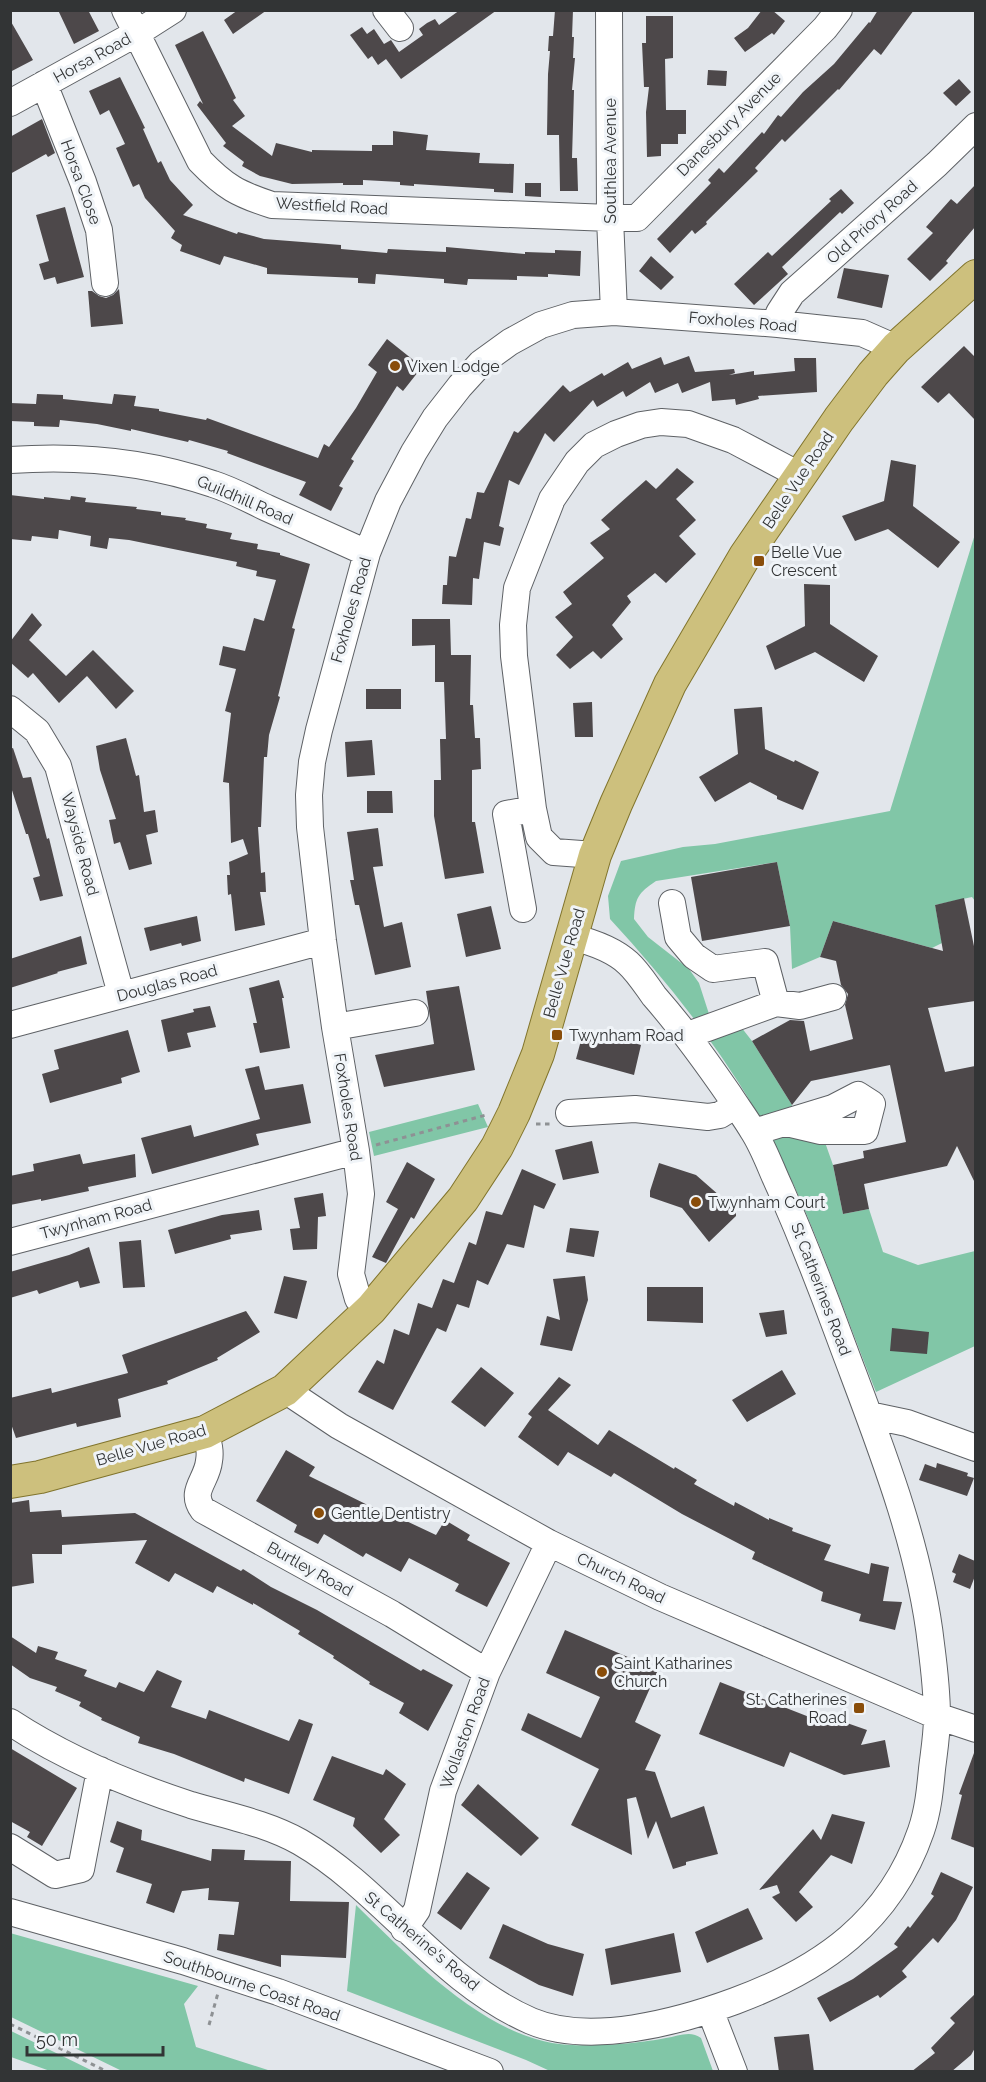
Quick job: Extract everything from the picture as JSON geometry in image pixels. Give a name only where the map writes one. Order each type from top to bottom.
[{"type":"main road","name":"Belle Vue Road","points":[[10,1482],[40,1477],[205,1432],[285,1390],[370,1309],[463,1199],[497,1147],[514,1113],[538,1054],[595,855],[670,684],[746,556],[839,419],[896,348],[975,276]]},
{"type":"street","name":"Westfield Road","points":[[125,10],[200,160],[218,180],[230,189],[248,197],[272,205],[610,218]]},
{"type":"street","name":"Horsa Road","points":[[10,103],[137,33],[173,10]]},
{"type":"street","name":"Southlea Avenue","points":[[609,10],[610,218],[614,312]]},
{"type":"street","name":"Danesbury Avenue","points":[[610,218],[637,218],[825,28],[839,10]]},
{"type":"street","name":"Horsa Close","points":[[44,84],[83,182],[99,230],[105,283]]},
{"type":"street","name":"Old Priory Road","points":[[778,324],[779,312],[792,293],[937,164],[975,126]]},
{"type":"street","name":"Foxholes Road","points":[[370,1309],[358,1299],[351,1274],[361,1194],[323,941],[310,827],[309,795],[312,762],[332,677],[367,553],[388,501],[414,452],[435,418],[481,363],[510,342],[541,325],[573,315],[614,312],[778,324],[861,333],[896,348]]},
{"type":"street","points":[[595,855],[554,852],[539,837],[533,809],[514,656],[513,625],[517,588],[552,499],[577,462],[594,445],[641,425],[662,422],[688,424],[733,440],[801,476]]},
{"type":"street","name":"Guildhill Road","points":[[10,460],[38,458],[91,460],[143,465],[183,474],[216,484],[367,553]]},
{"type":"street","name":"Wayside Road","points":[[10,709],[37,731],[58,766],[121,994]]},
{"type":"street","points":[[523,909],[506,814],[533,809]]},
{"type":"street","points":[[672,903],[678,937],[694,956],[714,969],[765,962],[776,1003]]},
{"type":"street","name":"St Catherines Road","points":[[572,937],[595,942],[628,963],[688,1035],[754,1132],[822,1289],[869,1415],[908,1534],[922,1588],[931,1642],[937,1716]]},
{"type":"street","name":"Douglas Road","points":[[10,1026],[323,941]]},
{"type":"street","points":[[688,1035],[776,1003],[800,1006],[833,997]]},
{"type":"street","points":[[335,1027],[415,1013]]},
{"type":"street","points":[[569,1113],[635,1109],[708,1117],[720,1115],[736,1105]]},
{"type":"street","points":[[754,1132],[787,1123]]},
{"type":"street","name":"Twynham Road","points":[[10,1242],[356,1151]]},
{"type":"street","name":"Church Road","points":[[285,1390],[339,1426],[549,1543],[660,1598],[937,1716],[975,1729]]},
{"type":"street","points":[[869,1415],[907,1423],[975,1448]]},
{"type":"street","name":"Burtley Road","points":[[205,1432],[210,1448],[210,1460],[197,1493],[197,1502],[203,1510],[392,1614],[487,1672]]},
{"type":"street","name":"Wollaston Road","points":[[404,1929],[417,1910],[443,1791],[487,1672],[549,1543]]},
{"type":"street","name":"St Catherine's Road","points":[[10,1722],[100,1770],[190,1804],[271,1828],[300,1842],[340,1869],[404,1929],[459,1976],[499,2003],[534,2022],[565,2030],[605,2031],[654,2024],[710,2010],[792,1977],[834,1951],[858,1932],[886,1898],[912,1855],[924,1825],[929,1801],[937,1716]]},
{"type":"street","points":[[10,1847],[55,1875],[81,1869],[100,1770]]},
{"type":"street","name":"Southbourne Coast Road","points":[[10,1912],[223,1974],[490,2072]]},
{"type":"street","points":[[710,2010],[734,2072]]},
{"type":"path","points":[[356,1151],[491,1113],[514,1113]]},
{"type":"path","points":[[209,2025],[223,1974]]},
{"type":"path","points":[[10,2024],[108,2072]]},
{"type":"green space","points":[[975,534],[975,901],[972,897],[935,905],[942,943],[932,948],[833,921],[820,957],[792,969],[790,926],[777,862],[656,881],[639,897],[634,912],[634,919],[648,937],[689,969],[699,983],[709,1014],[734,1018],[752,1041],[792,1105],[787,1123],[821,1131],[833,1165],[843,1214],[869,1209],[883,1252],[918,1265],[975,1251],[975,1346],[876,1392],[808,1217],[765,1127],[705,1033],[610,919],[608,896],[621,861],[683,847],[715,844],[890,811]]},
{"type":"green space","points":[[478,1104],[488,1127],[374,1156],[369,1132]]},
{"type":"green space","points":[[356,1905],[446,1988],[471,2007],[498,2023],[525,2035],[564,2044],[625,2044],[693,2034],[701,2038],[713,2071],[550,2071],[347,1991]]},
{"type":"green space","points":[[10,1933],[198,1986],[184,2004],[196,2047],[271,2071],[122,2071],[11,2017]]},
{"type":"green space","points":[[11,2031],[93,2071],[50,2071],[11,2057]]},
{"type":"building","points":[[58,10],[88,10],[99,31],[74,44]]},
{"type":"building","points":[[238,10],[267,10],[233,34],[224,20]]},
{"type":"building","points":[[460,10],[497,10],[401,79],[386,59],[378,65],[372,56],[368,59],[350,35],[362,27],[367,34],[374,29],[384,44],[391,40],[399,52],[423,35],[419,29],[427,23],[435,19],[439,25]]},
{"type":"building","points":[[555,10],[573,10],[572,37],[574,37],[573,58],[575,58],[572,90],[574,90],[572,158],[577,158],[578,191],[560,191],[559,135],[547,135],[550,51],[548,51],[549,36],[553,36]]},
{"type":"building","points":[[762,10],[772,10],[785,21],[774,35],[772,33],[745,52],[734,38],[748,28]]},
{"type":"building","points":[[878,10],[914,10],[881,55],[874,49],[839,90],[785,142],[782,139],[755,168],[758,171],[706,222],[707,224],[695,234],[692,230],[670,253],[657,239],[711,183],[708,180],[719,168],[724,173],[762,132],[764,134],[778,115],[781,117],[803,92],[834,64],[870,23]]},
{"type":"building","points":[[646,16],[673,16],[673,58],[665,59],[666,110],[686,110],[686,134],[678,134],[678,144],[661,144],[661,156],[647,157],[646,112],[649,87],[644,87],[642,43],[646,43]]},
{"type":"building","points":[[10,20],[33,60],[10,72]]},
{"type":"building","points":[[203,31],[236,98],[233,100],[245,116],[232,126],[272,156],[276,143],[312,152],[312,150],[372,151],[372,145],[393,145],[393,131],[428,135],[426,150],[480,153],[479,163],[514,164],[513,193],[494,192],[494,189],[414,184],[414,186],[400,185],[400,182],[363,180],[363,185],[292,184],[260,176],[242,166],[244,162],[223,146],[226,143],[197,105],[200,101],[203,104],[175,45]]},
{"type":"building","points":[[708,70],[727,71],[726,86],[707,85]]},
{"type":"building","points":[[120,77],[145,128],[143,129],[158,163],[161,161],[170,180],[193,205],[183,215],[237,234],[238,232],[264,239],[341,245],[341,249],[387,253],[388,249],[446,252],[446,247],[525,254],[525,252],[555,253],[555,250],[581,251],[580,276],[548,274],[548,277],[517,276],[517,280],[468,279],[467,285],[444,283],[444,279],[376,274],[375,284],[358,283],[358,278],[267,274],[267,268],[224,256],[220,265],[180,251],[182,245],[171,238],[175,231],[145,198],[139,184],[133,187],[116,148],[125,144],[109,110],[100,115],[89,91]]},
{"type":"building","points":[[959,79],[971,92],[956,106],[943,93]]},
{"type":"building","points":[[42,119],[55,153],[48,157],[46,154],[10,174],[10,137]]},
{"type":"building","points":[[525,183],[541,183],[541,197],[525,196]]},
{"type":"building","points":[[975,185],[975,227],[946,261],[948,263],[930,281],[907,259],[933,233],[926,227],[951,199],[957,204]]},
{"type":"building","points":[[841,189],[854,203],[842,214],[840,212],[782,267],[788,274],[754,305],[734,284],[768,252],[772,256]]},
{"type":"building","points":[[65,207],[84,277],[57,284],[55,277],[44,280],[39,264],[49,261],[36,215]]},
{"type":"building","points":[[651,256],[674,277],[661,290],[639,271]]},
{"type":"building","points":[[844,268],[889,275],[882,308],[837,298]]},
{"type":"building","points":[[119,289],[123,324],[91,327],[88,291],[106,298]]},
{"type":"building","points":[[387,339],[422,367],[403,391],[397,386],[351,459],[354,461],[339,486],[343,488],[331,511],[299,495],[306,482],[227,453],[228,451],[189,440],[188,442],[131,429],[131,431],[60,420],[59,427],[34,426],[34,422],[10,421],[10,403],[36,404],[37,394],[63,395],[63,399],[112,404],[114,394],[136,396],[134,406],[159,409],[159,411],[206,420],[207,418],[318,458],[324,444],[329,447],[356,408],[377,372],[368,365]]},
{"type":"building","points":[[964,346],[975,357],[975,420],[949,393],[938,403],[921,387]]},
{"type":"building","points":[[689,356],[695,372],[734,369],[735,373],[729,375],[754,371],[754,375],[795,371],[794,358],[816,358],[817,392],[758,396],[759,399],[736,405],[735,399],[712,401],[710,382],[682,393],[678,383],[655,393],[650,382],[626,397],[623,391],[597,407],[593,400],[554,442],[545,433],[519,485],[509,480],[499,526],[504,528],[500,546],[484,542],[479,579],[473,578],[472,605],[442,604],[443,585],[447,585],[449,556],[456,557],[466,518],[471,519],[477,492],[484,493],[514,431],[518,433],[563,385],[570,392],[602,373],[604,376],[628,362],[632,369],[661,357],[664,365]]},
{"type":"building","points":[[891,460],[916,465],[913,506],[960,542],[938,568],[888,529],[855,541],[842,516],[884,501]]},
{"type":"building","points":[[677,468],[694,482],[676,499],[696,520],[679,536],[696,554],[666,583],[655,573],[627,596],[631,602],[612,625],[623,639],[601,659],[593,651],[570,669],[556,655],[573,637],[555,617],[572,604],[563,592],[604,558],[590,543],[610,529],[601,520],[646,480],[656,489]]},
{"type":"building","points":[[10,495],[70,500],[71,496],[86,498],[85,502],[137,507],[136,509],[161,512],[161,515],[186,518],[185,520],[207,524],[206,528],[232,533],[230,539],[258,544],[257,549],[280,553],[280,555],[310,564],[292,628],[295,629],[269,735],[267,757],[264,757],[261,827],[258,827],[261,873],[265,872],[266,892],[260,892],[265,925],[235,931],[231,894],[228,895],[229,862],[248,854],[243,839],[231,843],[229,783],[223,782],[231,713],[225,711],[236,669],[219,665],[223,646],[245,651],[254,618],[264,621],[276,580],[256,576],[257,571],[236,566],[237,562],[129,540],[109,538],[107,549],[90,546],[91,536],[59,530],[58,539],[32,536],[31,541],[10,539]]},
{"type":"building","points":[[804,584],[830,585],[830,624],[878,656],[864,682],[815,652],[775,670],[766,646],[805,626]]},
{"type":"building","points":[[32,613],[42,625],[29,640],[66,676],[93,650],[134,691],[116,709],[87,676],[59,703],[33,673],[28,678],[10,662],[10,642]]},
{"type":"building","points":[[412,619],[450,619],[451,655],[471,655],[470,705],[473,705],[475,738],[480,738],[481,769],[472,770],[472,822],[475,822],[484,873],[445,879],[434,816],[434,780],[441,780],[440,739],[446,739],[444,682],[435,682],[435,645],[412,646]]},
{"type":"building","points":[[366,689],[401,689],[401,709],[366,709]]},
{"type":"building","points":[[592,702],[593,737],[575,737],[573,703]]},
{"type":"building","points":[[762,707],[765,749],[819,772],[803,810],[777,799],[777,796],[750,782],[715,802],[699,777],[738,754],[734,709]]},
{"type":"building","points":[[126,738],[136,776],[139,775],[144,812],[155,810],[158,832],[146,835],[152,864],[129,870],[120,842],[114,844],[109,820],[116,819],[100,770],[96,746]]},
{"type":"building","points":[[372,740],[375,775],[347,777],[345,742]]},
{"type":"building","points":[[13,748],[23,778],[31,777],[63,896],[40,901],[33,878],[40,876],[10,784],[10,749]]},
{"type":"building","points":[[367,791],[392,791],[393,813],[367,813]]},
{"type":"building","points":[[378,828],[383,866],[373,867],[384,927],[402,922],[411,967],[375,975],[359,905],[355,905],[350,880],[354,880],[347,832]]},
{"type":"building","points":[[777,862],[790,926],[702,941],[691,877]]},
{"type":"building","points":[[964,898],[975,951],[975,1001],[928,1008],[945,1072],[975,1066],[975,1183],[957,1146],[947,1166],[864,1184],[869,1209],[843,1214],[833,1165],[864,1158],[863,1151],[906,1142],[890,1065],[811,1081],[792,1105],[752,1041],[790,1020],[804,1021],[810,1051],[853,1039],[845,1005],[848,994],[841,985],[836,961],[820,957],[833,921],[943,951],[935,905]]},
{"type":"building","points":[[491,906],[501,949],[466,957],[457,914]]},
{"type":"building","points":[[197,916],[201,941],[182,946],[181,943],[150,951],[144,928]]},
{"type":"building","points":[[81,936],[87,964],[10,988],[10,959]]},
{"type":"building","points":[[279,980],[284,998],[282,998],[290,1048],[260,1053],[253,1023],[257,1023],[249,988]]},
{"type":"building","points":[[459,986],[475,1070],[384,1087],[375,1055],[434,1044],[426,991]]},
{"type":"building","points":[[210,1006],[216,1027],[187,1033],[191,1047],[168,1052],[161,1020]]},
{"type":"building","points":[[584,1029],[641,1045],[634,1075],[576,1059]]},
{"type":"building","points":[[128,1030],[140,1072],[121,1078],[122,1083],[50,1103],[42,1074],[59,1069],[54,1050]]},
{"type":"building","points":[[259,1066],[265,1090],[303,1084],[311,1123],[256,1134],[259,1145],[152,1174],[141,1138],[191,1125],[194,1137],[260,1119],[245,1069]]},
{"type":"building","points":[[592,1141],[599,1173],[563,1180],[555,1150]]},
{"type":"building","points":[[80,1154],[83,1164],[135,1154],[136,1177],[88,1187],[89,1191],[10,1205],[10,1176],[34,1171],[33,1164]]},
{"type":"building","points":[[407,1162],[435,1179],[414,1219],[411,1217],[386,1263],[372,1257],[398,1209],[386,1202]]},
{"type":"building","name":"Twynham Court","points":[[659,1163],[696,1175],[736,1210],[736,1216],[709,1242],[682,1208],[650,1197]]},
{"type":"building","points":[[522,1169],[556,1184],[544,1209],[534,1205],[524,1248],[507,1244],[488,1285],[477,1280],[469,1308],[457,1304],[446,1332],[437,1328],[393,1410],[358,1392],[377,1360],[384,1364],[394,1329],[409,1335],[418,1303],[432,1308],[443,1279],[454,1283],[469,1242],[476,1245],[486,1211],[502,1215]]},
{"type":"building","points":[[323,1193],[326,1216],[318,1217],[317,1249],[293,1250],[290,1229],[300,1228],[294,1198]]},
{"type":"building","points":[[259,1210],[262,1230],[230,1235],[231,1239],[175,1254],[168,1230],[222,1215]]},
{"type":"building","points":[[570,1228],[599,1231],[594,1257],[566,1252]]},
{"type":"building","points":[[141,1240],[145,1287],[123,1288],[119,1242]]},
{"type":"building","points":[[89,1247],[100,1283],[80,1288],[78,1281],[39,1294],[37,1290],[10,1298],[10,1272]]},
{"type":"building","points":[[284,1276],[307,1281],[297,1319],[274,1313]]},
{"type":"building","points":[[585,1276],[588,1300],[572,1351],[540,1345],[547,1316],[560,1320],[553,1279]]},
{"type":"building","points":[[647,1287],[703,1287],[703,1323],[647,1321]]},
{"type":"building","points":[[784,1310],[787,1334],[766,1337],[759,1313]]},
{"type":"building","points":[[246,1311],[260,1332],[217,1358],[218,1360],[167,1381],[168,1384],[118,1399],[121,1417],[77,1427],[76,1423],[16,1438],[10,1421],[10,1398],[51,1388],[52,1393],[128,1373],[122,1355]]},
{"type":"building","points":[[892,1328],[929,1332],[927,1354],[890,1351]]},
{"type":"building","points":[[481,1367],[514,1393],[485,1427],[451,1402]]},
{"type":"building","points":[[782,1370],[796,1394],[747,1422],[732,1400]]},
{"type":"building","points":[[559,1377],[571,1385],[548,1410],[598,1445],[609,1430],[697,1480],[694,1484],[734,1506],[735,1502],[769,1520],[769,1518],[793,1528],[792,1531],[831,1545],[824,1560],[869,1574],[871,1563],[889,1567],[883,1601],[902,1602],[895,1630],[859,1621],[861,1614],[821,1601],[823,1592],[752,1559],[755,1552],[682,1514],[614,1473],[611,1477],[568,1452],[558,1466],[518,1437],[532,1417],[528,1414]]},
{"type":"building","points":[[286,1450],[315,1467],[309,1476],[400,1521],[402,1519],[436,1535],[445,1520],[470,1535],[467,1540],[510,1563],[487,1607],[455,1591],[459,1584],[409,1558],[401,1572],[366,1553],[363,1557],[324,1534],[318,1544],[294,1532],[297,1525],[256,1501]]},
{"type":"building","points":[[937,1463],[968,1473],[967,1476],[974,1478],[967,1496],[919,1480],[925,1464],[936,1468]]},
{"type":"building","points":[[29,1500],[30,1512],[61,1510],[62,1517],[135,1513],[241,1571],[243,1569],[421,1671],[423,1669],[453,1685],[428,1731],[399,1713],[404,1703],[369,1684],[370,1682],[333,1658],[334,1656],[298,1634],[300,1631],[253,1603],[253,1605],[217,1586],[213,1593],[175,1573],[169,1582],[135,1563],[147,1540],[62,1545],[62,1554],[32,1554],[34,1583],[10,1587],[10,1503]]},
{"type":"building","points":[[959,1554],[975,1561],[975,1576],[970,1589],[953,1582],[956,1574],[952,1572]]},
{"type":"building","points":[[565,1630],[658,1670],[635,1722],[661,1735],[645,1770],[655,1772],[671,1818],[704,1806],[718,1854],[686,1862],[686,1865],[673,1869],[656,1821],[648,1839],[636,1797],[627,1799],[632,1855],[571,1825],[599,1769],[521,1730],[528,1713],[581,1738],[600,1697],[546,1673]]},
{"type":"building","points":[[10,1636],[36,1653],[38,1646],[58,1652],[55,1659],[87,1670],[84,1676],[116,1688],[119,1682],[144,1692],[157,1670],[182,1681],[171,1707],[206,1719],[209,1710],[289,1741],[299,1719],[313,1724],[289,1794],[245,1778],[244,1782],[174,1754],[138,1743],[140,1737],[101,1720],[102,1718],[79,1706],[81,1702],[55,1691],[57,1687],[30,1678],[10,1664]]},
{"type":"building","points":[[720,1682],[822,1722],[824,1715],[867,1730],[861,1745],[885,1740],[890,1767],[844,1775],[790,1752],[784,1767],[699,1734]]},
{"type":"building","points":[[10,1748],[77,1788],[42,1846],[27,1837],[30,1832],[10,1821]]},
{"type":"building","points":[[974,1753],[975,1848],[951,1839],[962,1795],[959,1794]]},
{"type":"building","points":[[332,1756],[383,1775],[386,1769],[406,1784],[384,1819],[400,1835],[381,1853],[353,1826],[355,1818],[313,1800]]},
{"type":"building","points":[[478,1784],[539,1838],[521,1856],[461,1805]]},
{"type":"building","points":[[832,1814],[865,1822],[852,1864],[831,1855],[799,1892],[813,1907],[796,1922],[772,1897],[780,1893],[777,1885],[759,1890],[813,1829],[821,1840]]},
{"type":"building","points":[[117,1821],[142,1830],[141,1840],[211,1861],[212,1849],[245,1850],[244,1860],[291,1861],[290,1901],[349,1902],[346,1958],[281,1955],[281,1967],[217,1950],[219,1934],[234,1935],[239,1902],[208,1900],[209,1888],[182,1891],[174,1913],[146,1903],[152,1884],[116,1872],[124,1848],[110,1842]]},
{"type":"building","points":[[467,1872],[490,1888],[461,1930],[437,1913]]},
{"type":"building","points":[[941,1872],[973,1887],[956,1920],[938,1943],[933,1938],[902,1971],[907,1977],[880,1998],[878,1995],[830,2022],[817,1998],[853,1979],[898,1947],[894,1944],[908,1926],[910,1928],[934,1896],[931,1894]]},
{"type":"building","points":[[748,1908],[763,1939],[707,1963],[695,1932]]},
{"type":"building","points":[[503,1924],[548,1944],[584,1954],[573,1996],[539,1985],[489,1958]]},
{"type":"building","points":[[674,1933],[681,1972],[611,1985],[605,1949]]},
{"type":"building","points":[[975,1994],[975,2048],[971,2055],[951,2072],[911,2072],[935,2053],[931,2048],[955,2023],[950,2018]]},
{"type":"building","points":[[809,2034],[814,2072],[779,2072],[774,2037]]},
{"type":"place","name":"Vixen Lodge","points":[[395,366]]},
{"type":"place","name":"Belle Vue Crescent","points":[[759,561]]},
{"type":"place","name":"Twynham Road","points":[[557,1035]]},
{"type":"place","name":"Twynham Court","points":[[696,1202]]},
{"type":"place","name":"Gentle Dentistry","points":[[319,1513]]},
{"type":"place","name":"Saint Katharines Church","points":[[602,1672]]},
{"type":"place","name":"St. Catherines Road","points":[[859,1708]]}]
